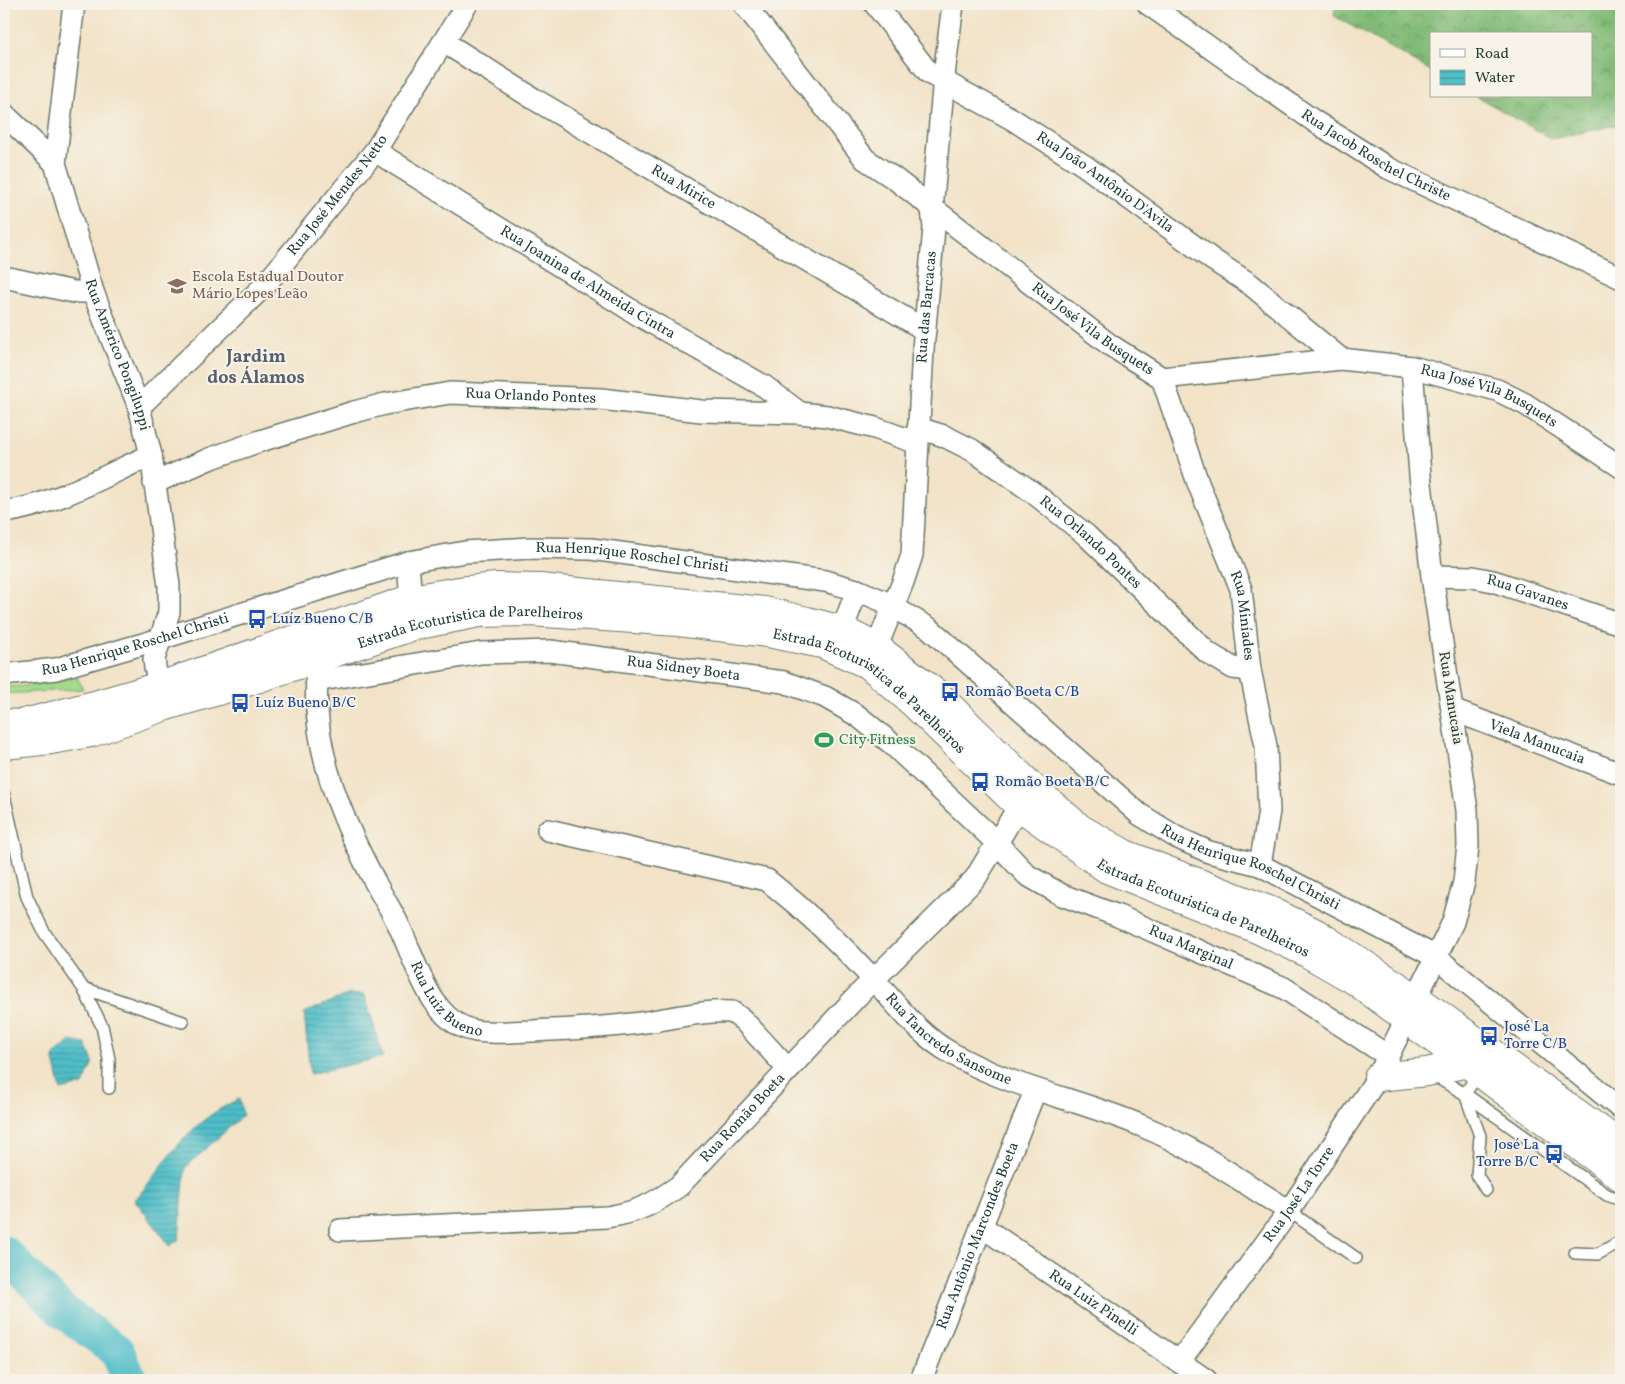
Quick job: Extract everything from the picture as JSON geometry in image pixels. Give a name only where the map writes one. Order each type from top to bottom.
[{"type":"main road","name":"Estrada Ecoturistica de Parelheiros","points":[[307,656],[410,599],[496,587],[540,588],[764,611],[839,639],[873,656],[914,704],[1025,796],[1125,854],[1177,873],[1316,933],[1411,1008],[1621,1145]]},
{"type":"main road","name":"Estrada Ecoturistica de Parelheiros","points":[[4,723],[20,724],[163,696],[414,626],[479,613],[530,612],[678,622],[839,639]]},
{"type":"main road","name":"Estrada Ecoturistica de Parelheiros","points":[[4,745],[91,733],[163,696]]},
{"type":"main road","name":"Estrada Ecoturistica de Parelheiros","points":[[1411,1008],[1470,1077],[1621,1177]]},
{"type":"main road","points":[[1383,1067],[1470,1077]]},
{"type":"street","name":"Rua Américo Pongiluppi","points":[[74,4],[55,163],[93,292],[139,407],[151,455],[168,586],[169,612],[154,659],[163,696]]},
{"type":"street","name":"Rua José Mendes Netto","points":[[139,407],[265,285],[375,151],[467,4]]},
{"type":"street","name":"Rua José Vila Busquets","points":[[744,4],[865,159],[895,179],[1110,344],[1162,378],[1341,359],[1412,367],[1497,390],[1526,404],[1621,467]]},
{"type":"street","name":"Rua João Antônio D'Avila","points":[[875,4],[929,73],[1012,119],[1085,166],[1213,260],[1250,284],[1341,359]]},
{"type":"street","name":"Rua das Barcacas","points":[[893,606],[904,582],[912,555],[925,330],[934,228],[932,209],[953,4]]},
{"type":"street","name":"Rua Jacob Roschel Christe","points":[[1148,4],[1292,106],[1388,168],[1621,278]]},
{"type":"street","name":"Rua Mirice","points":[[444,42],[543,104],[925,330]]},
{"type":"street","points":[[4,114],[55,163]]},
{"type":"street","name":"Rua Joanina de Almeida Cintra","points":[[375,151],[642,317],[764,386],[800,413]]},
{"type":"street","points":[[4,277],[74,292],[93,292]]},
{"type":"street","name":"Rua Manucaia","points":[[1411,1008],[1453,922],[1464,882],[1468,846],[1467,810],[1432,576],[1420,475],[1412,367]]},
{"type":"street","name":"Rua Miníades","points":[[1162,378],[1198,483],[1241,589],[1250,670],[1266,746],[1269,811],[1260,865]]},
{"type":"street","name":"Rua Orlando Pontes","points":[[154,483],[234,450],[354,412],[385,404],[450,393],[519,394],[601,399],[701,411],[800,413],[827,416],[918,436],[944,436],[972,450],[1026,488],[1086,535],[1208,653],[1233,668],[1250,670]]},
{"type":"street","points":[[4,512],[24,510],[151,455]]},
{"type":"street","name":"Rua Henrique Roschel Christi","points":[[4,675],[56,669],[160,639],[408,562],[465,552],[530,548],[591,549],[793,575],[857,590],[893,606],[928,628],[1139,814],[1176,837],[1209,852],[1260,865],[1436,957],[1621,1109]]},
{"type":"street","points":[[408,562],[414,626]]},
{"type":"street","name":"Rua Gavanes","points":[[1432,576],[1473,577],[1493,581],[1621,624]]},
{"type":"street","points":[[839,639],[857,590]]},
{"type":"street","points":[[873,656],[893,606]]},
{"type":"street","name":"Rua Sidney Boeta","points":[[307,656],[550,651],[784,682],[825,697],[858,716],[892,744],[965,815],[996,842]]},
{"type":"street","name":"Rua Luiz Bueno","points":[[307,656],[319,735],[325,760],[349,831],[399,926],[417,969],[437,1004],[453,1022],[477,1031],[494,1032],[587,1029],[732,1012],[743,1020],[789,1070]]},
{"type":"street","name":"Viela Manucaia","points":[[1452,710],[1621,774]]},
{"type":"street","name":"Rua Romão Boeta","points":[[340,1230],[607,1217],[634,1212],[655,1202],[679,1186],[874,980],[975,879],[1025,796]]},
{"type":"street","name":"Rua Tancredo Sansome","points":[[548,830],[767,880],[791,899],[874,980],[910,1022],[950,1052],[1035,1091],[1140,1125],[1176,1141],[1289,1212]]},
{"type":"street","name":"Rua Marginal","points":[[996,842],[1027,875],[1062,895],[1118,916],[1284,988],[1383,1067]]},
{"type":"street","name":"Rua José La Torre","points":[[1179,1362],[1289,1212],[1383,1067],[1411,1008]]},
{"type":"street","name":"Rua Antônio Marcondes Boeta","points":[[921,1380],[1035,1091]]},
{"type":"street","name":"Rua Luiz Pinelli","points":[[981,1226],[1206,1380]]},
{"type":"lane","points":[[4,795],[27,897],[44,932],[83,988],[102,1026],[108,1059],[109,1088]]},
{"type":"lane","points":[[83,988],[183,1022]]},
{"type":"lane","points":[[1470,1077],[1480,1136],[1477,1175],[1486,1190]]},
{"type":"lane","points":[[1470,1077],[1607,1195],[1618,1199],[1621,1198]]},
{"type":"lane","name":"Rua Tancredo Sansome","points":[[1289,1212],[1356,1258]]},
{"type":"lane","points":[[1575,1254],[1598,1254],[1621,1241]]},
{"type":"green space","points":[[1336,4],[1621,4],[1621,124],[1552,139],[1480,98],[1592,98],[1592,32],[1430,32],[1430,70],[1334,16]]},
{"type":"green space","points":[[77,677],[83,689],[4,694],[4,687],[25,686]]},
{"type":"water","points":[[349,994],[365,995],[383,1057],[310,1074],[304,1013]]},
{"type":"water","points":[[71,1041],[86,1044],[93,1062],[83,1085],[61,1090],[53,1056]]},
{"type":"water","points":[[239,1099],[243,1115],[185,1168],[179,1239],[170,1246],[135,1200],[192,1130],[205,1119]]},
{"type":"waterway","points":[[4,1253],[60,1309],[117,1351],[130,1380]]},
{"type":"place","name":"Escola Estadual Doutor Mário Lopes Leão","points":[[177,286]]},
{"type":"place","name":"Luíz Bueno C/B","points":[[257,619]]},
{"type":"place","name":"Romão Boeta C/B","points":[[950,692]]},
{"type":"place","name":"Luíz Bueno B/C","points":[[240,703]]},
{"type":"place","name":"City Fitness","points":[[824,740]]},
{"type":"place","name":"Romão Boeta B/C","points":[[980,782]]},
{"type":"place","name":"José La Torre C/B","points":[[1489,1036]]},
{"type":"place","name":"José La Torre B/C","points":[[1554,1154]]},
{"type":"district","name":"Jardim dos Álamos","points":[[256,367]]}]
